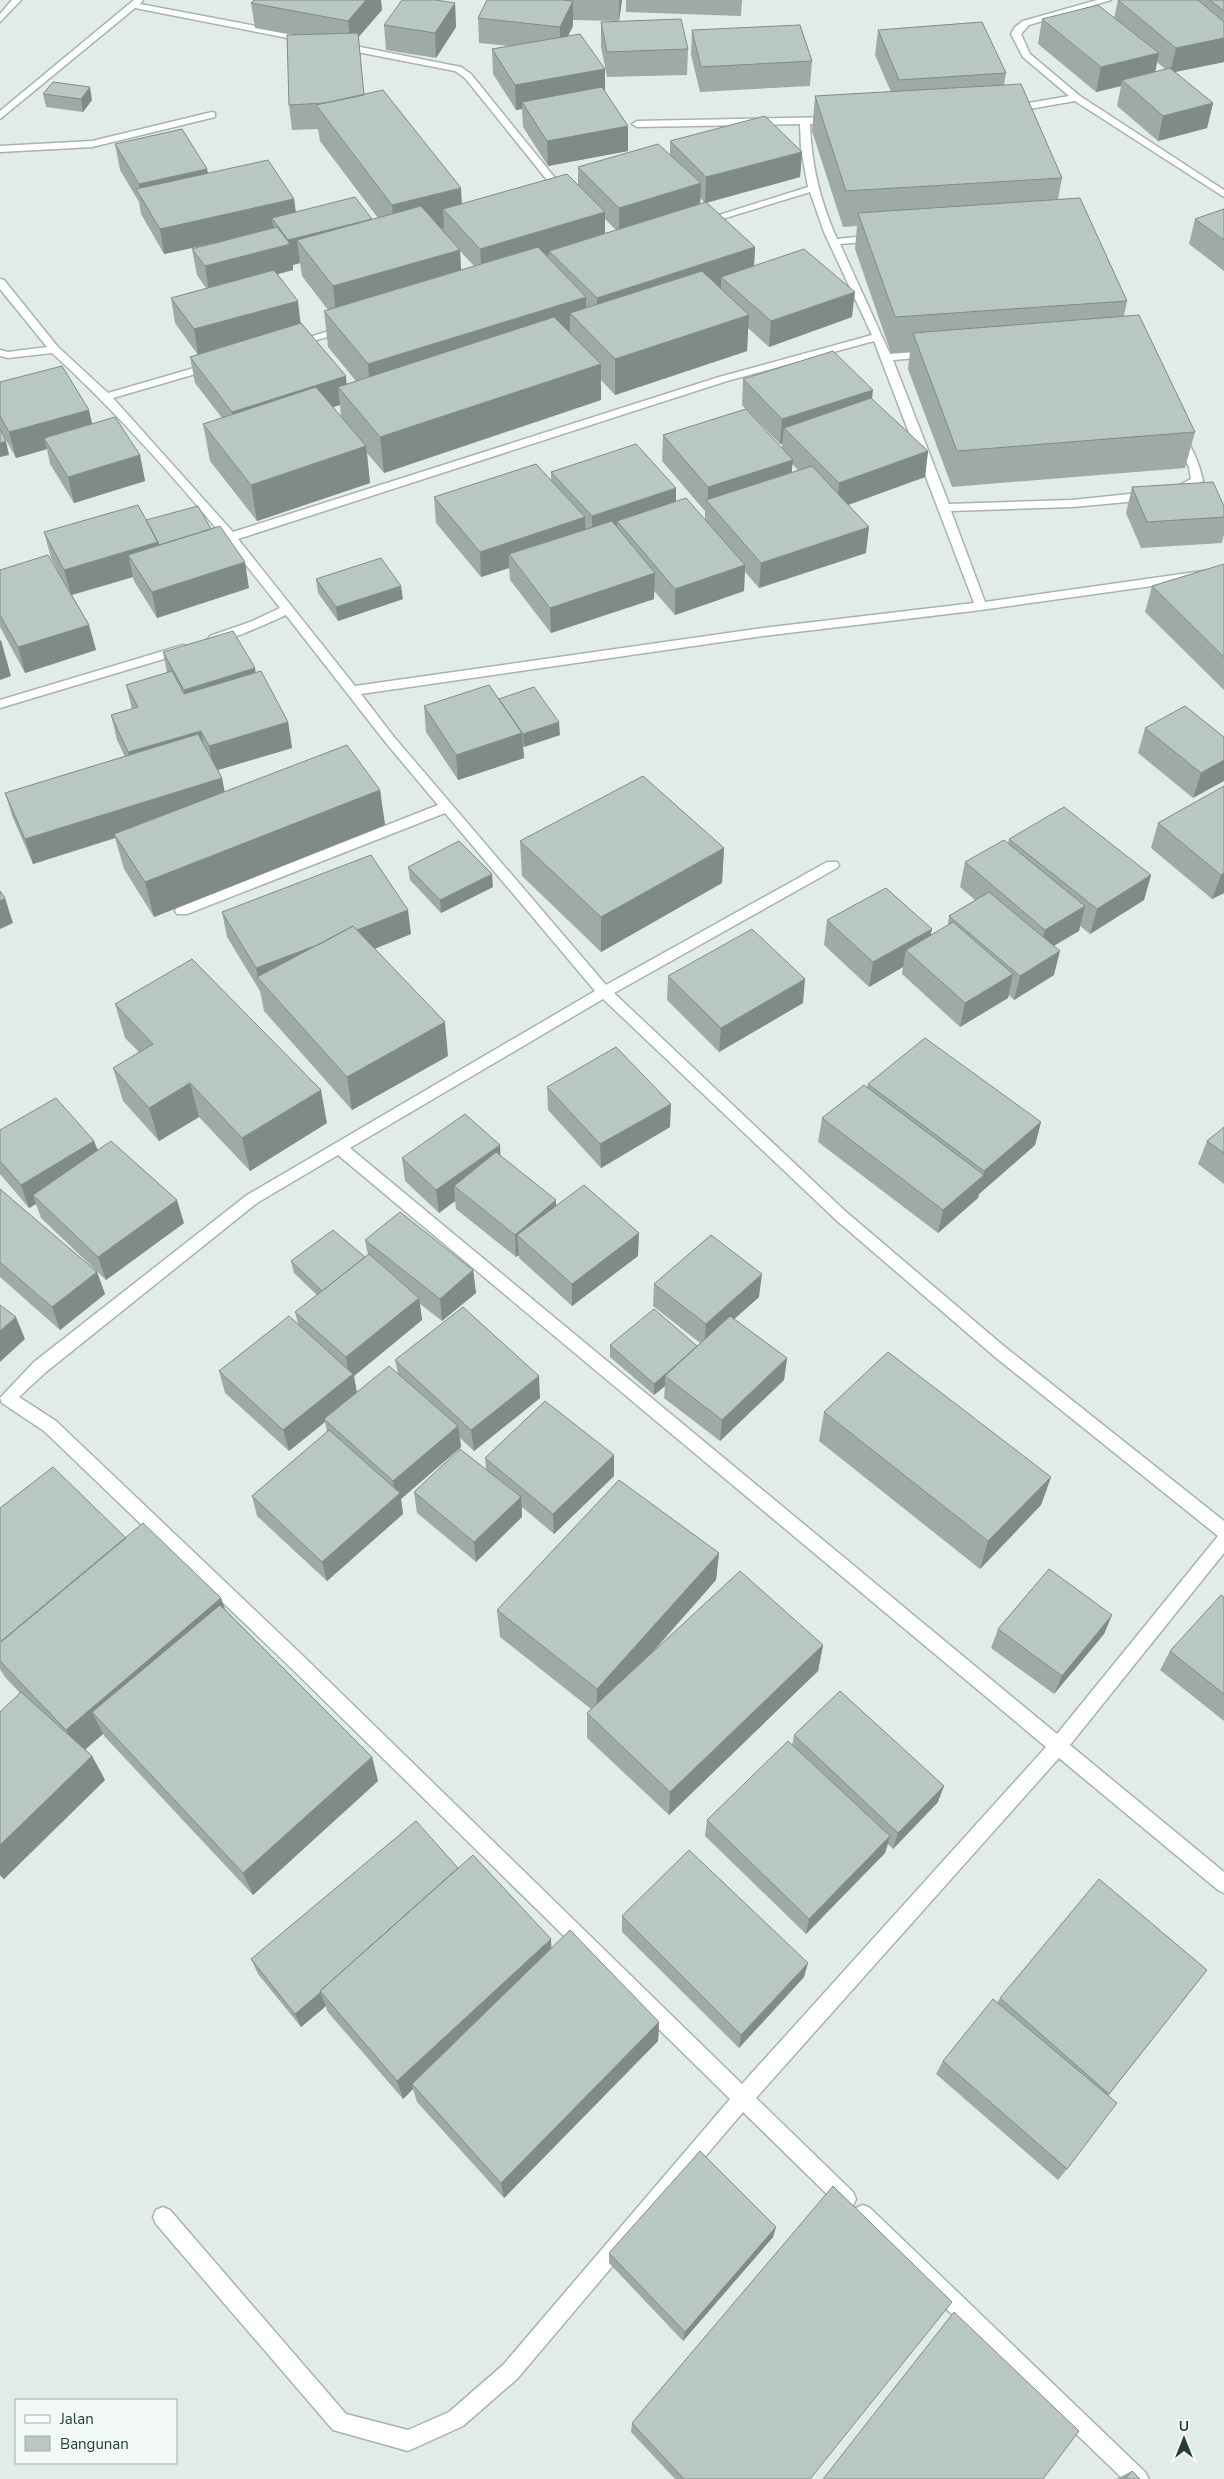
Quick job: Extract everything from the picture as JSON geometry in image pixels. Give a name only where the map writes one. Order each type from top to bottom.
[{"type":"street","points":[[0,19],[17,0]]},
{"type":"street","points":[[1107,0],[1084,3],[1026,23],[1018,29],[1016,34],[1026,55],[1077,98],[1224,194]]},
{"type":"street","points":[[0,116],[27,90],[136,2],[458,69],[468,76],[550,178]]},
{"type":"street","points":[[1002,109],[1024,112],[1077,98]]},
{"type":"street","points":[[0,149],[92,144],[212,115]]},
{"type":"street","points":[[637,124],[842,120]]},
{"type":"street","points":[[805,121],[808,162],[814,188],[834,242],[886,357],[981,606]]},
{"type":"street","points":[[693,224],[814,188]]},
{"type":"street","points":[[834,242],[883,237]]},
{"type":"street","points":[[0,282],[54,349],[106,397],[231,537],[286,610],[390,740],[604,992],[840,1215],[1000,1352],[1224,1531]]},
{"type":"street","points":[[288,345],[354,326]]},
{"type":"street","points":[[231,537],[723,379],[878,337]]},
{"type":"street","points":[[0,352],[8,354],[29,353],[54,349]]},
{"type":"street","points":[[886,357],[943,353]]},
{"type":"street","points":[[106,397],[220,364]]},
{"type":"street","points":[[943,508],[1100,502],[1182,490],[1197,481],[1195,467],[1175,429]]},
{"type":"street","points":[[352,691],[763,632],[981,606],[1224,572]]},
{"type":"street","points":[[0,704],[254,626],[286,610]]},
{"type":"street","points":[[182,911],[447,807]]},
{"type":"street","points":[[832,865],[604,992],[252,1200],[40,1367],[4,1401],[50,1426],[104,1476],[309,1674],[742,2099],[1138,2479]]},
{"type":"street","points":[[341,1149],[1057,1748],[1224,1884]]},
{"type":"street","points":[[163,2217],[340,2423],[408,2441],[456,2419],[510,2372],[742,2099],[1057,1748],[1224,1541]]},
{"type":"building","points":[[254,0],[366,0],[348,21],[251,3]]},
{"type":"building","points":[[402,0],[436,0],[455,3],[435,33],[384,25]]},
{"type":"building","points":[[487,0],[573,1],[560,27],[478,18]]},
{"type":"building","points":[[1118,0],[1198,0],[1224,22],[1224,38],[1176,48]]},
{"type":"building","points":[[1210,0],[1224,0],[1224,11]]},
{"type":"building","points":[[1098,5],[1159,53],[1101,67],[1042,19]]},
{"type":"building","points":[[681,19],[688,49],[607,52],[601,22]]},
{"type":"building","points":[[982,22],[1006,73],[899,80],[878,30]]},
{"type":"building","points":[[800,25],[812,61],[701,67],[692,30]]},
{"type":"building","points":[[358,33],[364,95],[325,103],[289,105],[287,35]]},
{"type":"building","points":[[580,34],[605,69],[515,85],[492,49]]},
{"type":"building","points":[[1170,68],[1213,103],[1163,116],[1122,80]]},
{"type":"building","points":[[53,82],[90,87],[81,99],[43,94]]},
{"type":"building","points":[[1021,84],[1062,178],[846,191],[815,96]]},
{"type":"building","points":[[602,87],[628,126],[547,141],[522,102]]},
{"type":"building","points":[[383,90],[461,188],[392,205],[316,105]]},
{"type":"building","points":[[765,116],[802,152],[706,177],[670,141]]},
{"type":"building","points":[[182,129],[207,169],[139,184],[115,144]]},
{"type":"building","points":[[658,144],[701,183],[619,208],[578,167]]},
{"type":"building","points":[[268,160],[294,199],[160,229],[136,189]]},
{"type":"building","points":[[567,174],[605,212],[480,249],[443,209]]},
{"type":"building","points":[[355,197],[372,219],[288,240],[272,218]]},
{"type":"building","points":[[1080,198],[1127,301],[895,317],[858,213]]},
{"type":"building","points":[[706,202],[755,247],[597,298],[549,251]]},
{"type":"building","points":[[421,206],[460,250],[333,286],[297,240]]},
{"type":"building","points":[[1224,209],[1224,240],[1195,219]]},
{"type":"building","points":[[277,227],[290,244],[205,266],[192,249]]},
{"type":"building","points":[[538,247],[586,297],[368,364],[324,311]]},
{"type":"building","points":[[804,249],[855,292],[771,321],[721,277]]},
{"type":"building","points":[[274,270],[298,301],[194,329],[171,298]]},
{"type":"building","points":[[702,271],[749,315],[615,359],[570,313]]},
{"type":"building","points":[[1139,315],[1195,432],[957,451],[913,333]]},
{"type":"building","points":[[554,317],[601,364],[380,437],[338,387]]},
{"type":"building","points":[[301,323],[346,376],[232,412],[190,357]]},
{"type":"building","points":[[833,351],[873,390],[782,419],[743,379]]},
{"type":"building","points":[[62,366],[89,410],[9,432],[0,416],[0,382]]},
{"type":"building","points":[[316,387],[366,446],[251,485],[203,424]]},
{"type":"building","points":[[871,398],[928,451],[839,483],[784,428]]},
{"type":"building","points":[[746,409],[793,460],[708,487],[663,435]]},
{"type":"building","points":[[115,417],[140,455],[68,477],[44,438]]},
{"type":"building","points":[[0,429],[6,441],[0,443]]},
{"type":"building","points":[[636,444],[676,488],[592,516],[551,472]]},
{"type":"building","points":[[536,464],[585,517],[480,552],[434,497]]},
{"type":"building","points":[[812,466],[869,527],[761,563],[706,500]]},
{"type":"building","points":[[1213,482],[1224,506],[1224,517],[1147,522],[1132,487]]},
{"type":"building","points":[[686,498],[745,565],[675,589],[617,521]]},
{"type":"building","points":[[138,505],[158,542],[64,570],[44,532]]},
{"type":"building","points":[[198,506],[211,529],[159,545],[146,520]]},
{"type":"building","points":[[612,521],[655,573],[550,608],[509,554]]},
{"type":"building","points":[[220,526],[245,562],[152,592],[128,555]]},
{"type":"building","points":[[48,555],[89,625],[18,647],[0,615],[0,570]]},
{"type":"building","points":[[381,558],[401,586],[336,607],[316,579]]},
{"type":"building","points":[[1224,564],[1224,657],[1152,586]]},
{"type":"building","points":[[233,631],[255,668],[184,690],[163,652]]},
{"type":"building","points":[[172,671],[184,694],[261,671],[288,722],[209,746],[201,731],[128,752],[111,715],[138,707],[126,685]]},
{"type":"building","points":[[489,685],[522,733],[456,755],[424,706]]},
{"type":"building","points":[[534,687],[559,722],[523,734],[499,699]]},
{"type":"building","points":[[1185,706],[1224,737],[1224,760],[1201,773],[1145,728]]},
{"type":"building","points":[[198,734],[222,778],[25,839],[5,793]]},
{"type":"building","points":[[347,745],[380,790],[145,882],[114,834]]},
{"type":"building","points":[[643,776],[724,848],[601,917],[520,841]]},
{"type":"building","points":[[1224,786],[1224,873],[1221,875],[1158,823]]},
{"type":"building","points":[[1064,807],[1151,875],[1097,909],[1009,839]]},
{"type":"building","points":[[1004,840],[1085,906],[1045,930],[965,862]]},
{"type":"building","points":[[459,841],[492,874],[440,900],[408,867]]},
{"type":"building","points":[[371,855],[408,910],[357,930],[353,926],[320,944],[256,968],[222,912]]},
{"type":"building","points":[[886,888],[932,929],[873,962],[827,920]]},
{"type":"building","points":[[0,891],[5,898],[0,901]]},
{"type":"building","points":[[989,892],[1060,951],[1020,976],[949,916]]},
{"type":"building","points":[[953,922],[1013,974],[965,1003],[906,950]]},
{"type":"building","points":[[353,926],[445,1022],[347,1077],[257,977]]},
{"type":"building","points":[[752,929],[805,979],[721,1028],[668,976]]},
{"type":"building","points":[[192,959],[321,1090],[242,1138],[190,1083],[149,1108],[113,1068],[153,1044],[115,1004]]},
{"type":"building","points":[[925,1038],[1041,1122],[984,1171],[868,1084]]},
{"type":"building","points":[[616,1047],[671,1104],[600,1144],[547,1087]]},
{"type":"building","points":[[864,1085],[984,1175],[943,1210],[822,1118]]},
{"type":"building","points":[[56,1098],[94,1141],[21,1185],[0,1161],[0,1130]]},
{"type":"building","points":[[465,1114],[500,1145],[436,1190],[402,1158]]},
{"type":"building","points":[[1224,1127],[1224,1153],[1207,1141]]},
{"type":"building","points":[[111,1141],[177,1200],[98,1257],[33,1195]]},
{"type":"building","points":[[496,1152],[556,1200],[515,1235],[454,1186]]},
{"type":"building","points":[[584,1185],[639,1233],[572,1284],[517,1235]]},
{"type":"building","points":[[0,1189],[97,1272],[52,1307],[0,1262]]},
{"type":"building","points":[[400,1212],[473,1270],[440,1299],[365,1240]]},
{"type":"building","points":[[333,1230],[365,1257],[322,1291],[291,1261]]},
{"type":"building","points":[[711,1235],[762,1274],[706,1324],[654,1284]]},
{"type":"building","points":[[369,1254],[419,1298],[346,1357],[295,1312]]},
{"type":"building","points":[[0,1305],[16,1317],[0,1331]]},
{"type":"building","points":[[463,1307],[539,1376],[471,1430],[395,1360]]},
{"type":"building","points":[[654,1309],[697,1346],[654,1384],[610,1345]]},
{"type":"building","points":[[289,1316],[353,1374],[283,1430],[219,1371]]},
{"type":"building","points":[[730,1316],[787,1358],[722,1420],[665,1376]]},
{"type":"building","points":[[888,1352],[1051,1477],[988,1541],[824,1412]]},
{"type":"building","points":[[389,1366],[458,1426],[393,1481],[324,1419]]},
{"type":"building","points":[[545,1401],[614,1455],[553,1514],[485,1458]]},
{"type":"building","points":[[329,1430],[400,1493],[322,1562],[252,1496]]},
{"type":"building","points":[[460,1449],[521,1497],[474,1542],[414,1492]]},
{"type":"building","points":[[53,1467],[126,1538],[1,1642],[0,1508]]},
{"type":"building","points":[[619,1480],[719,1553],[597,1689],[497,1610]]},
{"type":"building","points":[[143,1523],[221,1598],[66,1730],[0,1661],[0,1642]]},
{"type":"building","points":[[1049,1569],[1112,1615],[1062,1676],[998,1629]]},
{"type":"building","points":[[740,1571],[823,1645],[670,1792],[587,1713]]},
{"type":"building","points":[[1221,1595],[1224,1597],[1224,1694],[1170,1651]]},
{"type":"building","points":[[220,1605],[372,1757],[243,1873],[92,1712]]},
{"type":"building","points":[[840,1691],[944,1786],[898,1833],[794,1735]]},
{"type":"building","points":[[21,1692],[92,1756],[0,1845],[0,1712]]},
{"type":"building","points":[[788,1741],[890,1836],[809,1919],[707,1820]]},
{"type":"building","points":[[416,1821],[458,1868],[295,2014],[251,1959]]},
{"type":"building","points":[[689,1850],[808,1963],[741,2035],[622,1916]]},
{"type":"building","points":[[473,1855],[551,1939],[397,2081],[320,1991]]},
{"type":"building","points":[[1099,1879],[1207,1970],[1109,2094],[1000,1998]]},
{"type":"building","points":[[570,1930],[659,2022],[501,2183],[412,2084]]},
{"type":"building","points":[[993,1999],[1117,2103],[1067,2169],[943,2061]]},
{"type":"building","points":[[700,2151],[776,2227],[685,2332],[609,2253]]},
{"type":"building","points":[[833,2186],[952,2302],[810,2479],[684,2479],[632,2423]]},
{"type":"building","points":[[954,2312],[1079,2431],[1043,2479],[823,2479]]},
{"type":"building","points":[[1132,2471],[1140,2479],[1125,2479]]}]
